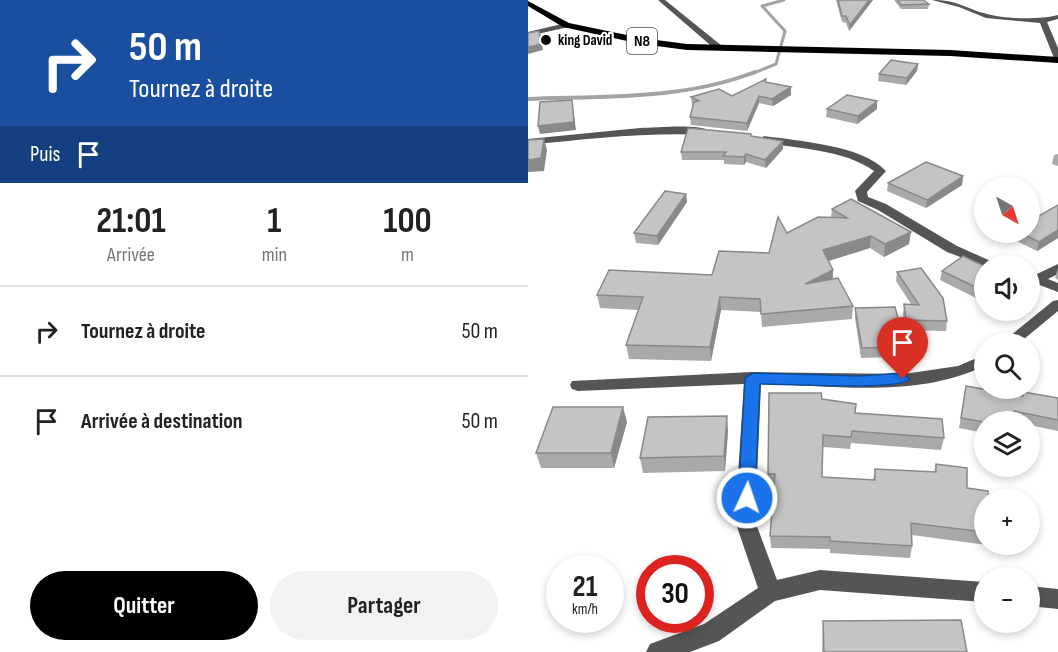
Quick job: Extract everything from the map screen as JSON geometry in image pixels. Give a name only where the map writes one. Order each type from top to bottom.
[{"type":"highway","name":"N8","points":[[528,3],[533,9],[566,25],[641,41],[719,48],[950,53],[1058,58]]},
{"type":"street","points":[[661,0],[719,48]]},
{"type":"street","points":[[935,0],[961,5],[986,16],[1043,21],[1058,20]]},
{"type":"street","points":[[1043,21],[1058,58]]},
{"type":"street","points":[[528,34],[566,25]]},
{"type":"street","points":[[528,142],[688,130],[722,134]]},
{"type":"street","points":[[756,137],[854,156],[874,164],[881,171],[861,191],[862,199],[882,207],[952,249],[974,258]]},
{"type":"street","points":[[1040,276],[1058,268]]},
{"type":"street","points":[[1040,280],[1058,288]]},
{"type":"street","points":[[1020,333],[1058,304]]},
{"type":"street","points":[[578,385],[753,378],[860,381],[946,376],[974,366]]},
{"type":"street","points":[[753,378],[745,521],[770,592]]},
{"type":"street","points":[[658,652],[711,633],[770,592],[820,580],[974,591]]},
{"type":"street","points":[[1040,597],[1058,599]]},
{"type":"building","points":[[838,0],[869,0],[850,25],[846,16],[842,16]]},
{"type":"building","points":[[898,0],[923,0],[929,4],[901,5]]},
{"type":"building","points":[[539,31],[542,44],[528,47],[528,33]]},
{"type":"building","points":[[891,60],[918,64],[907,78],[879,74]]},
{"type":"building","points":[[766,79],[765,82],[791,87],[772,99],[759,96],[747,123],[690,117],[694,102],[699,101],[691,97],[719,89],[732,96]]},
{"type":"building","points":[[847,95],[877,101],[858,116],[827,109]]},
{"type":"building","points":[[572,100],[574,122],[538,126],[540,102]]},
{"type":"building","points":[[688,128],[751,134],[751,136],[783,141],[765,160],[746,154],[744,157],[723,156],[726,152],[681,152]]},
{"type":"building","points":[[544,139],[541,158],[528,160],[528,140]]},
{"type":"building","points":[[926,162],[963,176],[927,200],[888,183]]},
{"type":"building","points":[[665,191],[686,194],[657,236],[634,233]]},
{"type":"building","points":[[851,199],[911,232],[885,244],[871,236],[823,250],[833,270],[805,284],[838,278],[853,306],[761,314],[760,299],[720,297],[710,347],[626,345],[643,297],[597,295],[609,270],[712,275],[719,251],[769,253],[778,217],[787,233],[818,217],[847,218],[832,209]]},
{"type":"building","points":[[1058,205],[1058,230],[1040,241],[1040,215]]},
{"type":"building","points":[[963,256],[974,261],[974,286],[942,271]]},
{"type":"building","points":[[921,268],[943,298],[947,321],[906,320],[904,304],[919,305],[897,272]]},
{"type":"building","points":[[895,307],[899,322],[888,323],[894,347],[862,348],[855,308]]},
{"type":"building","points":[[966,386],[974,387],[974,399],[1040,399],[1040,395],[1058,398],[1058,420],[1040,416],[1040,411],[974,411],[974,420],[961,418]]},
{"type":"building","points":[[769,393],[821,393],[822,399],[856,404],[855,413],[942,419],[944,438],[852,431],[851,437],[823,435],[822,477],[875,480],[875,469],[936,472],[936,464],[967,468],[967,488],[974,489],[974,531],[911,523],[912,546],[830,541],[830,537],[770,536],[775,474],[768,474]]},
{"type":"building","points":[[553,407],[623,407],[611,453],[536,453]]},
{"type":"building","points":[[727,416],[724,456],[640,458],[648,417]]},
{"type":"building","points":[[961,620],[967,652],[824,652],[823,621]]},
{"type":"waterway","points":[[751,74],[776,64],[785,31],[762,6],[784,0]]},
{"type":"waterway","points":[[528,99],[614,97],[672,92],[700,88],[755,72]]},
{"type":"place","name":"king David","points":[[546,40]]},
{"type":"route","points":[[747,498],[753,378],[860,381],[903,379]]}]
